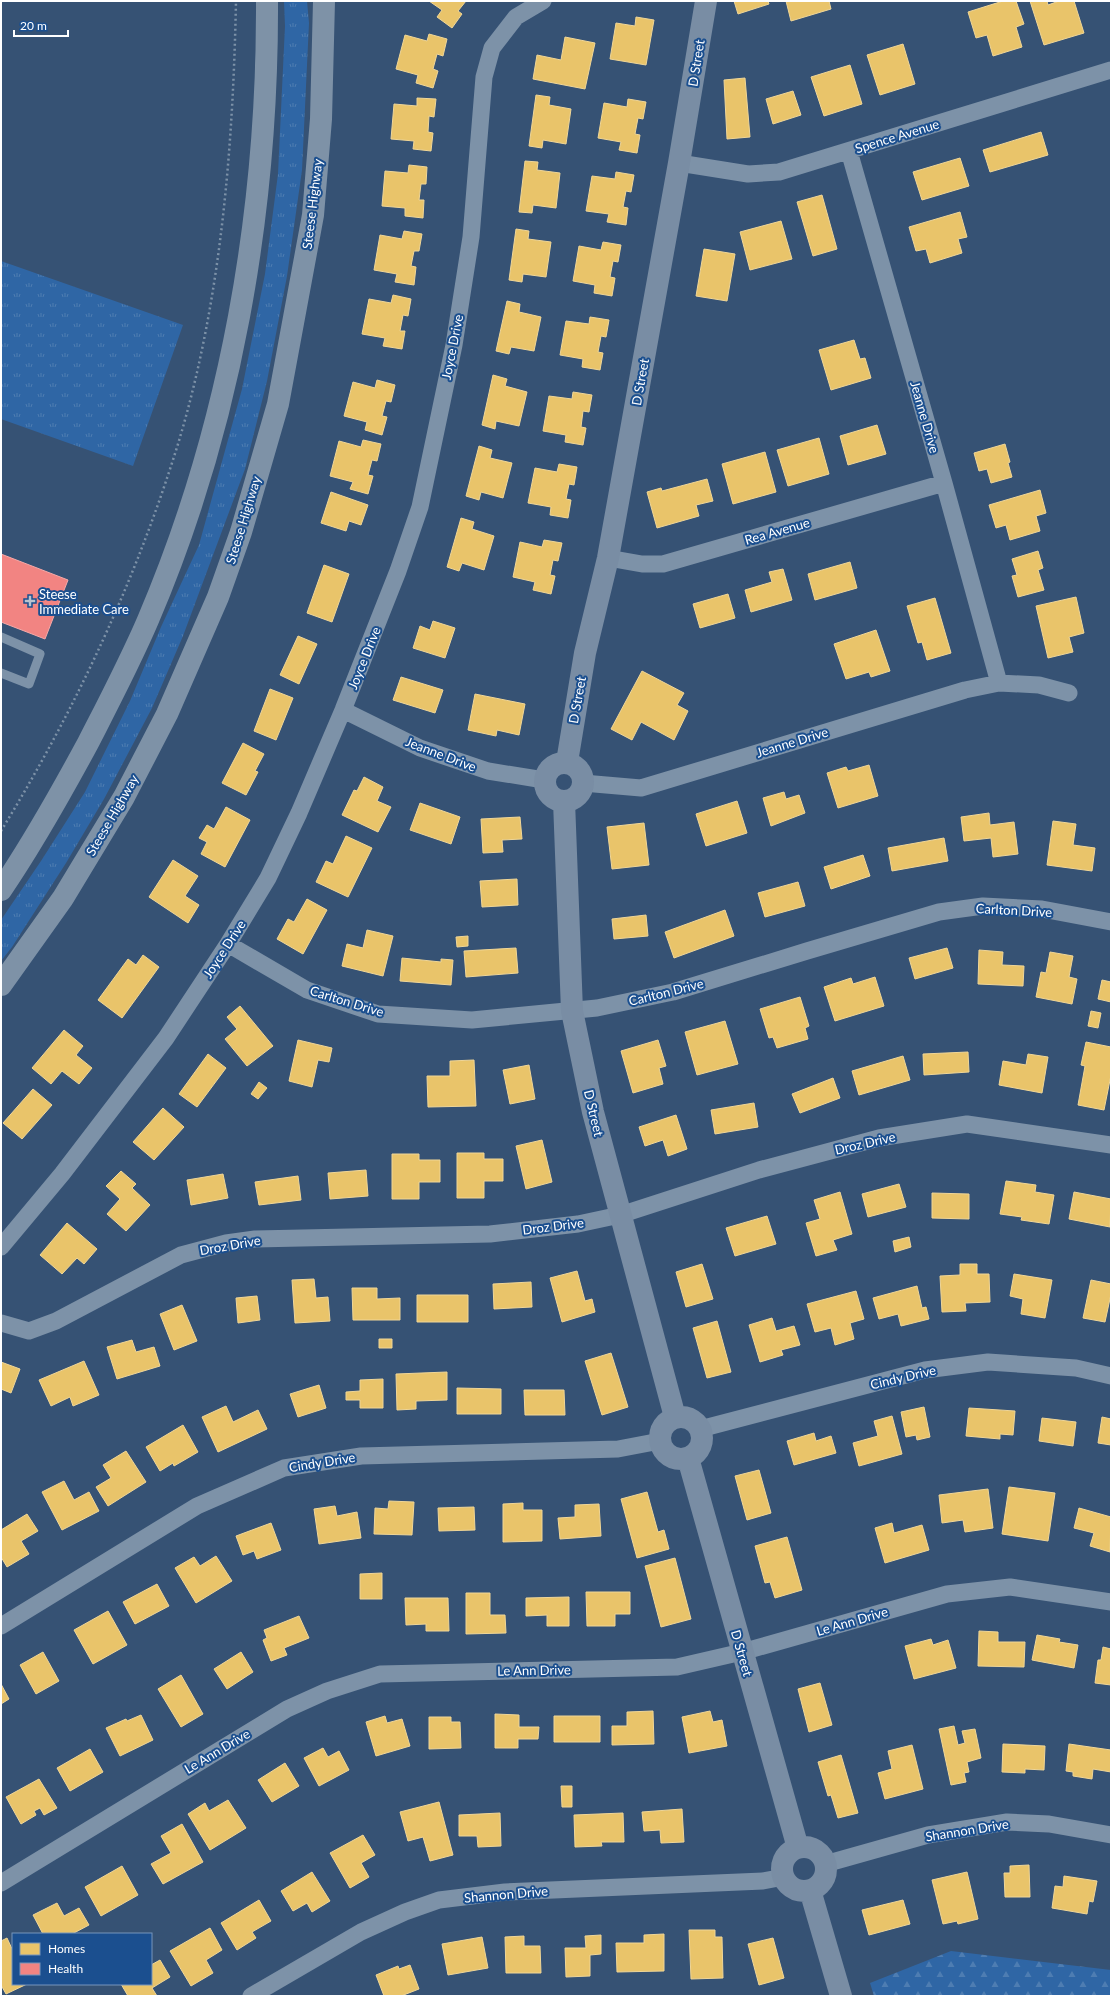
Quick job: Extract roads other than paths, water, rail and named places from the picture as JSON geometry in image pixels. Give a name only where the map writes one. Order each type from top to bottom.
[{"type":"highway","points":[[1,890],[48,814],[122,678],[149,618],[190,508],[223,391],[248,267],[260,168],[266,70],[267,1]]},
{"type":"highway","name":"Steese Highway","points":[[1,985],[63,898],[124,797],[167,714],[218,597],[241,532],[278,404],[313,215],[321,119],[324,1]]},
{"type":"street","name":"Joyce Drive","points":[[1,1247],[62,1174],[166,1038],[228,944],[268,878],[299,813],[343,710],[398,571],[420,507],[454,345],[471,237],[484,77],[492,48],[516,17],[543,1]]},
{"type":"street","name":"D Street","points":[[567,762],[585,653],[608,558],[679,163],[706,1]]},
{"type":"street","name":"Spence Avenue","points":[[679,163],[748,174],[779,172],[1111,70]]},
{"type":"street","name":"Jeanne Drive","points":[[848,151],[944,483],[999,683]]},
{"type":"street","name":"Rea Avenue","points":[[608,558],[642,564],[663,564],[944,483]]},
{"type":"street","name":"Jeanne Drive","points":[[583,783],[641,788],[965,690],[999,683],[1039,685],[1069,693]]},
{"type":"street","name":"Jeanne Drive","points":[[343,710],[427,750],[488,771],[544,780]]},
{"type":"street","points":[[567,762],[578,768],[582,773],[583,783],[580,792],[576,797],[564,801],[551,797],[545,786],[544,780],[550,768],[554,764],[567,762]]},
{"type":"street","name":"D Street","points":[[564,801],[572,1011],[593,1112],[675,1417]]},
{"type":"street","name":"Carlton Drive","points":[[228,944],[307,990],[378,1014],[472,1020],[597,1008],[673,992],[814,948],[939,912],[983,906],[1042,909],[1111,922]]},
{"type":"street","name":"Droz Drive","points":[[1,1323],[28,1331],[56,1321],[181,1255],[226,1243],[255,1239],[490,1234],[578,1224],[620,1215],[759,1170],[879,1138],[967,1124],[1111,1146]]},
{"type":"street","name":"Cindy Drive","points":[[700,1429],[925,1370],[988,1362],[1076,1368],[1111,1376]]},
{"type":"street","points":[[681,1416],[692,1420],[700,1429],[702,1436],[698,1449],[688,1458],[680,1459],[667,1454],[660,1442],[661,1429],[669,1420],[675,1417],[681,1416]]},
{"type":"street","name":"Cindy Drive","points":[[1,1626],[197,1506],[284,1468],[361,1456],[618,1449],[660,1442]]},
{"type":"street","name":"D Street","points":[[688,1458],[798,1848]]},
{"type":"street","name":"Le Ann Drive","points":[[1,1883],[286,1709],[327,1691],[380,1674],[677,1667],[742,1652],[947,1594],[1010,1586],[1111,1602]]},
{"type":"street","name":"Shannon Drive","points":[[825,1864],[928,1835],[1007,1822],[1049,1824],[1111,1835]]},
{"type":"street","points":[[798,1848],[810,1848],[816,1851],[822,1856],[825,1864],[825,1876],[821,1882],[810,1890],[796,1890],[790,1886],[784,1877],[782,1866],[784,1859],[789,1853],[798,1848]]},
{"type":"street","name":"Shannon Drive","points":[[252,1996],[361,1932],[405,1912],[439,1900],[505,1892],[763,1881],[784,1877]]},
{"type":"street","points":[[810,1890],[841,1996]]},
{"type":"lane","points":[[1,637],[40,654],[30,684],[1,673]]},
{"type":"place","name":"Steese Immediate Care","points":[[30,601]]}]
